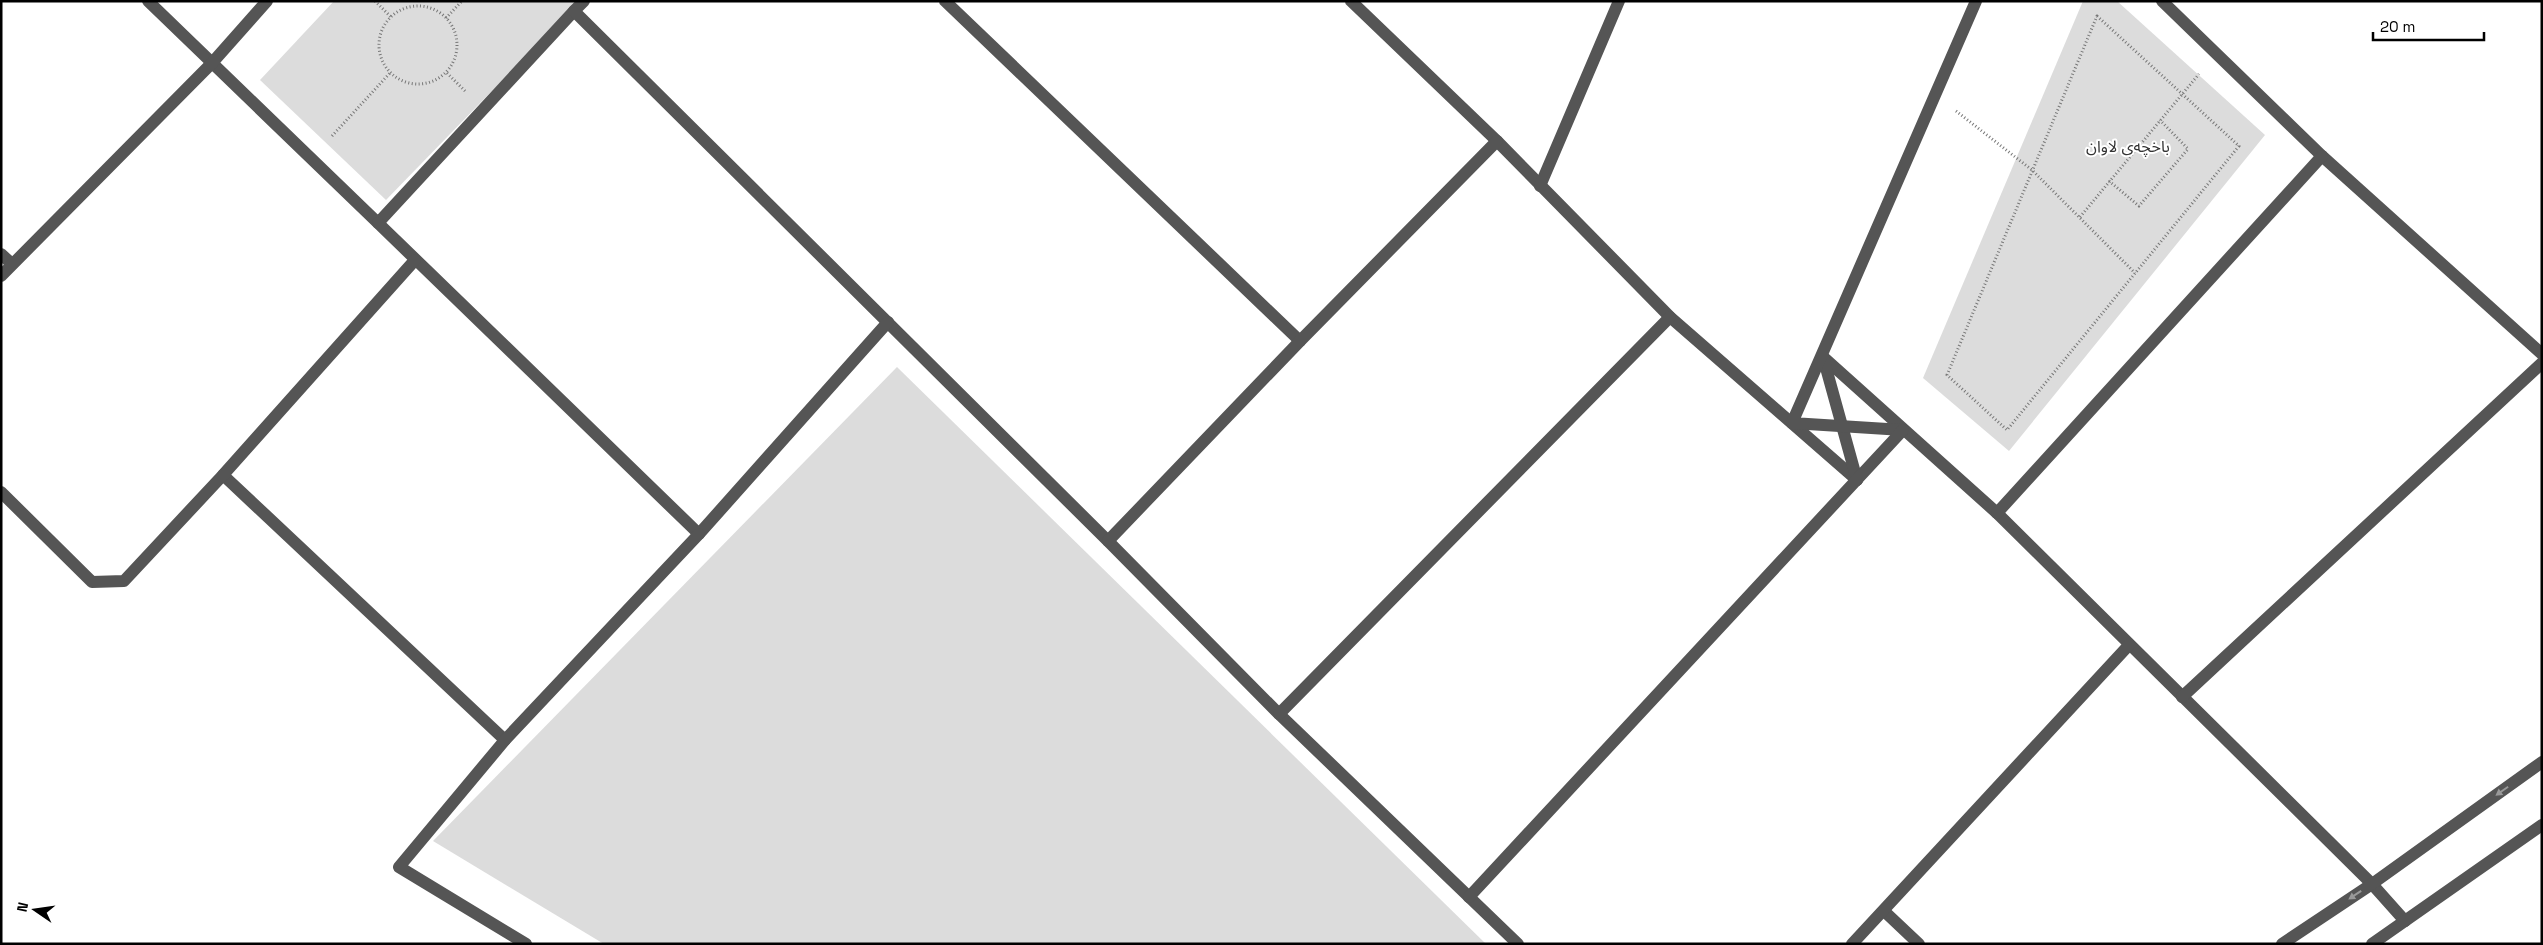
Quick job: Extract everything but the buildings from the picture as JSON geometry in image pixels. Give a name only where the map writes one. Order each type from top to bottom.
[{"type":"street","points":[[148,1],[699,534]]},
{"type":"street","points":[[1,276],[212,63],[267,1]]},
{"type":"street","points":[[378,224],[584,1]]},
{"type":"street","points":[[946,1],[1300,341]]},
{"type":"street","points":[[1351,1],[1497,141],[1670,317],[1857,480]]},
{"type":"street","points":[[1540,186],[1619,1]]},
{"type":"street","points":[[1792,423],[1976,1]]},
{"type":"street","points":[[2162,1],[2322,156],[2542,354]]},
{"type":"street","points":[[574,11],[1108,541],[1279,714],[1518,944]]},
{"type":"street","points":[[1108,541],[1300,341],[1497,141]]},
{"type":"street","points":[[1997,513],[2322,156]]},
{"type":"street","points":[[1,254],[12,264]]},
{"type":"street","points":[[1,492],[92,582],[124,581],[223,475],[415,260]]},
{"type":"street","points":[[1279,714],[1670,317]]},
{"type":"street","points":[[526,944],[399,867],[505,740],[699,534],[888,322]]},
{"type":"street","points":[[1822,356],[1857,480]]},
{"type":"street","points":[[1822,356],[1997,513],[2372,884],[2405,921]]},
{"type":"street","points":[[2182,697],[2542,363]]},
{"type":"street","points":[[1792,423],[1903,430]]},
{"type":"street","points":[[1469,897],[1903,430]]},
{"type":"street","points":[[223,475],[505,740]]},
{"type":"street","points":[[1852,944],[2129,645]]},
{"type":"street","points":[[2282,944],[2372,884],[2542,762]]},
{"type":"street","points":[[2372,944],[2542,825]]},
{"type":"street","points":[[1884,911],[1919,944]]},
{"type":"path","points":[[375,1],[391,17]]},
{"type":"path","points":[[446,18],[462,1]]},
{"type":"path","points":[[412,7],[436,11],[446,18],[454,28],[457,50],[447,73],[426,84],[413,84],[401,80],[390,73],[380,51],[384,28],[391,17],[412,7]]},
{"type":"path","points":[[2097,16],[2239,146],[2008,430],[1946,375],[2032,170],[2097,16]]},
{"type":"path","points":[[332,136],[390,73]]},
{"type":"path","points":[[447,73],[472,98]]},
{"type":"path","points":[[1936,94],[2032,170],[2135,273]]},
{"type":"path","points":[[2080,217],[2182,94]]},
{"type":"path","points":[[2109,181],[2139,206],[2188,149],[2160,120]]},
{"type":"green space","points":[[334,1],[579,1],[386,200],[260,80]]},
{"type":"green space","name":"باخچەی لاوان","points":[[2083,1],[2117,1],[2265,135],[2009,451],[1923,378]]},
{"type":"green space","points":[[897,367],[1486,944],[604,944],[433,841]]}]
